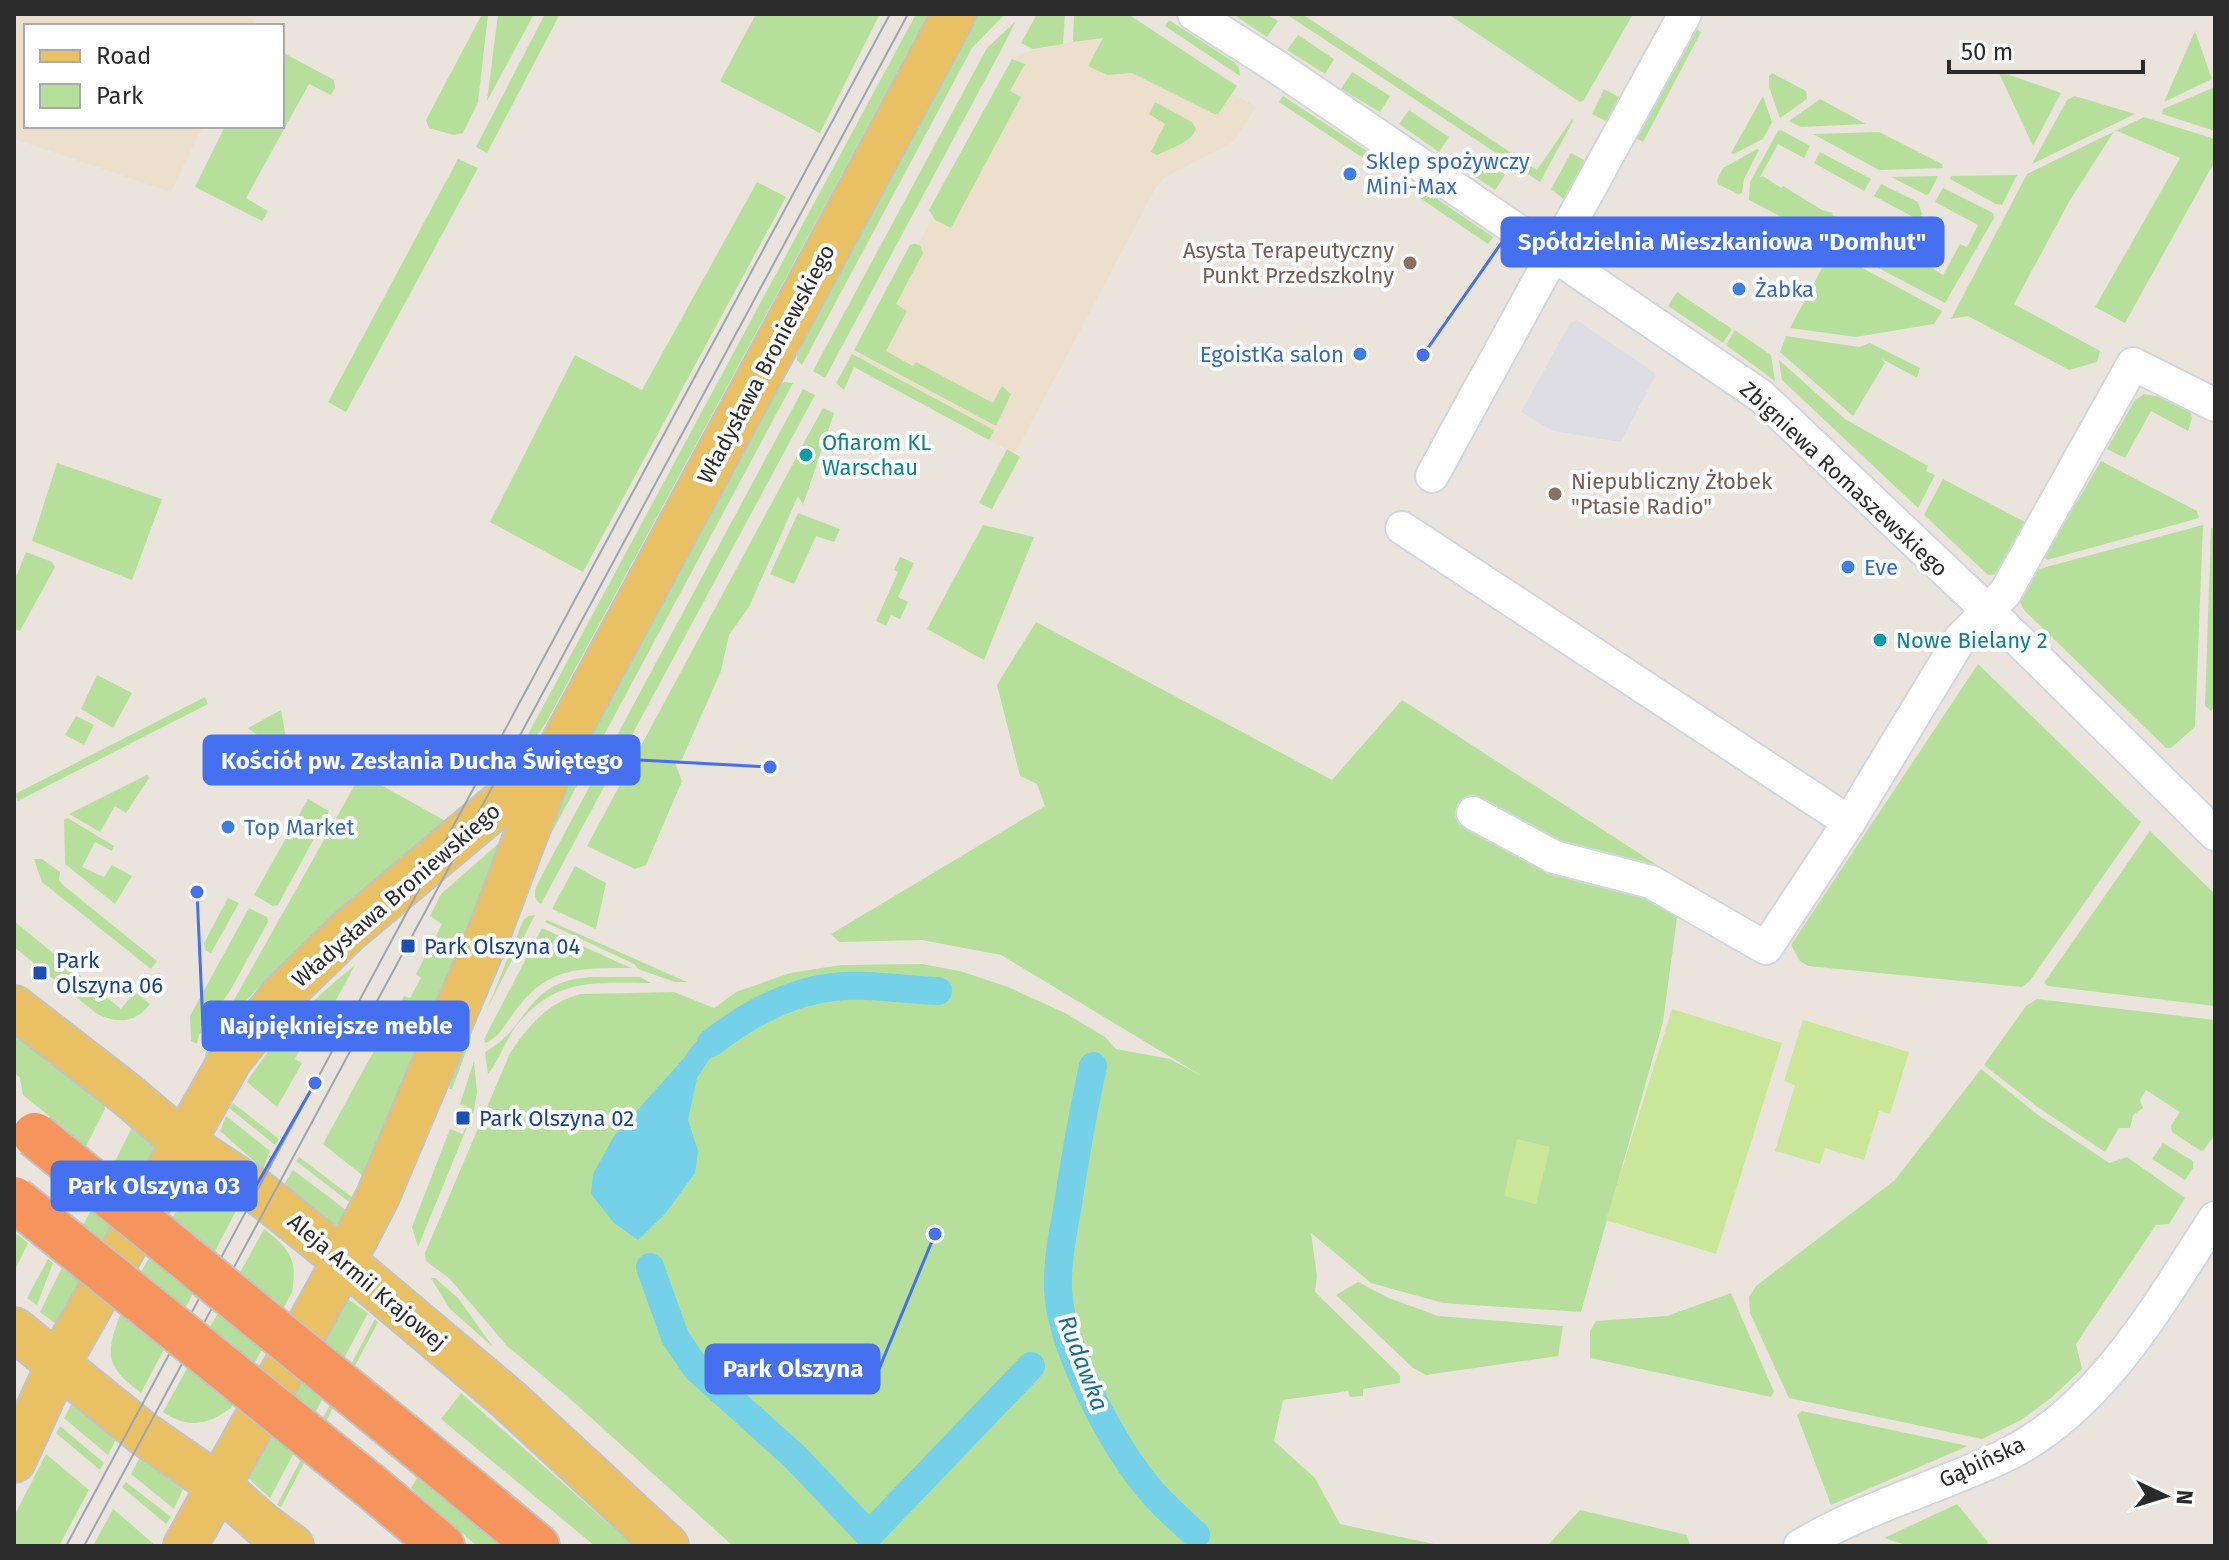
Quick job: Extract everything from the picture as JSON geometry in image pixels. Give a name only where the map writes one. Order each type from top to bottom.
[{"type":"highway","points":[[24,1127],[537,1546]]},
{"type":"highway","points":[[14,1199],[442,1546]]},
{"type":"main road","name":"Władysława Broniewskiego","points":[[185,1546],[377,1198],[491,928],[555,757],[954,14]]},
{"type":"main road","name":"Władysława Broniewskiego","points":[[14,1461],[58,1364],[230,1060],[282,995],[349,930],[555,757]]},
{"type":"main road","name":"Aleja Armii Krajowej","points":[[14,1007],[183,1142],[257,1191],[344,1261],[509,1400],[667,1546]]},
{"type":"main road","points":[[14,1329],[144,1434],[219,1486],[292,1546]]},
{"type":"street","name":"Zbigniewa Romaszewskiego","points":[[1194,14],[1761,396],[2215,834]]},
{"type":"street","points":[[1432,476],[1685,14]]},
{"type":"street","points":[[1473,813],[1554,857],[1651,882],[1766,948],[1849,822],[1960,639],[2005,593],[2133,364],[2215,405]]},
{"type":"street","points":[[1402,528],[1849,822]]},
{"type":"street","name":"Gąbińska","points":[[1800,1546],[1836,1526],[2004,1456],[2060,1420],[2125,1349],[2215,1218]]},
{"type":"shaded area","points":[[14,14],[258,14],[253,24],[24,24],[24,128],[202,128],[171,192],[14,139]]},
{"type":"shaded area","points":[[1126,30],[1256,107],[1233,142],[1164,178],[1156,187],[1015,454],[853,366],[1021,53]]},
{"type":"shaded area","points":[[1577,320],[1656,374],[1621,442],[1553,431],[1521,412],[1570,323]]},
{"type":"green space","points":[[482,14],[488,14],[478,102],[463,133],[454,135],[429,128],[426,120]]},
{"type":"green space","points":[[498,14],[534,14],[487,101]]},
{"type":"green space","points":[[545,14],[560,14],[487,153],[476,147]]},
{"type":"green space","points":[[756,14],[880,14],[820,133],[720,81]]},
{"type":"green space","points":[[916,14],[928,14],[547,721],[504,779]]},
{"type":"green space","points":[[977,14],[1005,14],[972,48],[802,365],[797,360],[797,348]]},
{"type":"green space","points":[[1037,14],[1065,14],[1063,44],[1033,49],[1021,43]]},
{"type":"green space","points":[[1074,14],[1128,14],[1237,86],[1218,114],[1214,114],[1132,73],[1107,75],[1088,66],[1103,38],[1073,42]]},
{"type":"green space","points":[[1233,14],[1267,14],[1278,21],[1267,37]]},
{"type":"green space","points":[[1286,14],[1302,14],[1537,170],[1573,121],[1540,182]]},
{"type":"green space","points":[[1448,14],[1633,14],[1580,102]]},
{"type":"green space","points":[[1169,20],[1234,62],[1240,76],[1165,26]]},
{"type":"green space","points":[[1016,21],[825,378],[813,371],[987,48]]},
{"type":"green space","points":[[1696,29],[1701,32],[1643,142],[1636,138]]},
{"type":"green space","points":[[2195,31],[2212,79],[2164,102]]},
{"type":"green space","points":[[1298,35],[1334,59],[1325,74],[1287,50]]},
{"type":"green space","points":[[284,53],[334,80],[335,88],[331,95],[309,84],[246,198],[268,211],[262,221],[195,187],[224,128],[284,128]]},
{"type":"green space","points":[[1012,59],[1025,64],[1010,91],[1021,97],[951,228],[935,220],[929,210]]},
{"type":"green space","points":[[1998,71],[2061,93],[2033,146]]},
{"type":"green space","points":[[1352,72],[1390,96],[1380,112],[1341,89]]},
{"type":"green space","points":[[1772,73],[1806,91],[1807,99],[1780,118],[1769,87]]},
{"type":"green space","points":[[2215,87],[2215,131],[2162,114],[2163,109]]},
{"type":"green space","points":[[1604,89],[1621,98],[1608,122],[1592,114]]},
{"type":"green space","points":[[1283,96],[1373,155],[1369,162],[1279,102]]},
{"type":"green space","points":[[1763,96],[1772,122],[1763,139],[1731,153]]},
{"type":"green space","points":[[2075,96],[2135,114],[2032,164],[2067,100]]},
{"type":"green space","points":[[1820,99],[1866,124],[1801,127],[1789,121]]},
{"type":"green space","points":[[1155,102],[1192,122],[1196,129],[1185,142],[1157,155],[1151,152],[1165,124],[1149,114]]},
{"type":"green space","points":[[1409,110],[1449,137],[1439,152],[1399,124]]},
{"type":"green space","points":[[2144,117],[2215,139],[2215,161],[2125,323],[2095,307],[2180,158],[2116,131]]},
{"type":"green space","points":[[1781,130],[1810,146],[1804,158],[1778,144],[1760,177],[1781,188],[1783,186],[1943,275],[1960,244],[1967,247],[1978,225],[1935,202],[1943,188],[1993,213],[1994,218],[1945,303],[1749,200],[1750,182]]},
{"type":"green space","points":[[1879,132],[1942,164],[1943,168],[1879,170],[1813,134]]},
{"type":"green space","points":[[2114,132],[2070,200],[2014,304],[2100,351],[2097,362],[2069,370],[1968,316],[1951,319],[2027,174]]},
{"type":"green space","points":[[1757,149],[1744,179],[1742,193],[1718,184],[1723,168]]},
{"type":"green space","points":[[1468,150],[1505,175],[1495,190],[1458,165]]},
{"type":"green space","points":[[1820,152],[1871,179],[1864,191],[1814,163]]},
{"type":"green space","points":[[1571,153],[1586,161],[1566,201],[1551,189]]},
{"type":"green space","points":[[458,159],[478,168],[346,412],[328,402]]},
{"type":"green space","points":[[2017,175],[2002,205],[1950,179],[1951,176]]},
{"type":"green space","points":[[1938,176],[1926,195],[1891,177]]},
{"type":"green space","points":[[757,182],[786,197],[583,572],[490,522],[575,355],[642,390]]},
{"type":"green space","points":[[1881,184],[1918,202],[1922,214],[1919,220],[1874,196]]},
{"type":"green space","points":[[1426,194],[1493,237],[1488,244],[1420,198]]},
{"type":"green space","points":[[910,245],[920,245],[923,253],[896,304],[907,311],[886,351],[913,366],[916,362],[993,403],[1002,386],[1011,394],[996,426],[854,350]]},
{"type":"green space","points":[[1831,251],[1942,311],[1934,324],[1856,337],[1790,328]]},
{"type":"green space","points":[[1677,292],[1732,329],[1723,343],[1668,306]]},
{"type":"green space","points":[[1735,330],[1771,355],[1775,381],[1726,345]]},
{"type":"green space","points":[[1786,336],[1859,347],[1870,343],[1920,368],[1917,378],[1882,359],[1885,363],[1853,416],[1780,352]]},
{"type":"green space","points":[[852,354],[994,430],[989,440],[854,367],[844,390],[836,383]]},
{"type":"green space","points":[[1779,360],[1845,419],[1928,466],[1926,471],[1935,475],[1918,508],[1782,380]]},
{"type":"green space","points":[[784,382],[793,383],[530,873],[471,1028],[471,1038],[452,1089],[449,1089],[468,1013],[543,827],[776,388]]},
{"type":"green space","points":[[803,389],[815,395],[541,904],[535,894],[542,875]]},
{"type":"green space","points":[[2144,394],[2166,398],[2190,411],[2192,418],[2188,431],[2151,411],[2125,458],[2107,449],[2135,400]]},
{"type":"green space","points":[[823,408],[834,413],[803,505],[798,496],[749,607],[729,635],[721,671],[682,759],[675,763],[682,781],[646,865],[635,869],[587,846],[797,456],[803,457],[806,449],[802,446]]},
{"type":"green space","points":[[1007,449],[1020,457],[992,509],[979,503]]},
{"type":"green space","points":[[2101,461],[2197,511],[2199,518],[2047,560],[2042,553],[2068,503],[2077,502]]},
{"type":"green space","points":[[57,463],[162,499],[132,580],[32,541]]},
{"type":"green space","points":[[1943,479],[2025,522],[1998,574],[1988,575],[1924,515]]},
{"type":"green space","points":[[798,513],[840,529],[834,542],[816,536],[794,584],[770,574]]},
{"type":"green space","points":[[983,525],[1034,537],[984,660],[927,629]]},
{"type":"green space","points":[[2203,525],[2195,727],[2171,748],[2166,748],[2024,610],[2019,600],[2031,571]]},
{"type":"green space","points":[[2211,528],[2215,528],[2215,705],[2211,711],[2205,706]]},
{"type":"green space","points":[[26,552],[52,562],[55,567],[20,631],[14,629],[14,582]]},
{"type":"green space","points":[[900,557],[914,563],[898,597],[908,602],[900,619],[891,615],[886,626],[876,621],[898,572],[894,570]]},
{"type":"green space","points":[[1036,622],[1332,780],[1402,700],[1682,881],[1663,1022],[1581,1312],[1443,1303],[1371,1283],[1311,1233],[1317,1276],[1315,1292],[1400,1375],[1400,1383],[1363,1389],[1363,1396],[1350,1397],[1348,1391],[1283,1400],[1274,1441],[1315,1478],[1340,1524],[1443,1546],[733,1546],[507,1346],[450,1279],[426,1261],[425,1253],[510,1053],[540,1016],[559,1003],[581,994],[674,992],[714,1008],[736,992],[790,973],[841,965],[922,964],[960,971],[1008,987],[1065,1013],[1105,1037],[1116,1049],[1170,1059],[1202,1076],[1001,955],[922,940],[839,942],[831,934],[1045,806],[1037,784],[1020,776],[997,685]]},
{"type":"green space","points":[[1978,664],[2141,822],[2029,982],[2022,987],[1808,966],[1800,961],[1791,945]]},
{"type":"green space","points":[[97,675],[132,693],[113,728],[81,709]]},
{"type":"green space","points":[[205,697],[208,704],[18,801],[15,794]]},
{"type":"green space","points":[[281,710],[290,760],[248,728]]},
{"type":"green space","points":[[76,716],[94,725],[84,745],[65,735]]},
{"type":"green space","points":[[361,774],[451,824],[269,976],[245,1002],[205,1057],[207,1037],[235,998]]},
{"type":"green space","points":[[147,775],[149,778],[126,813],[115,806],[100,832],[69,814]]},
{"type":"green space","points":[[308,799],[329,811],[278,905],[273,906],[254,895]]},
{"type":"green space","points":[[68,818],[114,846],[112,851],[95,842],[82,867],[104,877],[112,865],[132,876],[115,904],[65,864],[64,820]]},
{"type":"green space","points":[[2150,831],[2215,894],[2215,1006],[2048,986],[2044,983]]},
{"type":"green space","points":[[498,844],[502,846],[367,1179],[323,1144],[404,996],[410,998],[421,978],[416,974],[442,924],[430,916],[441,894]]},
{"type":"green space","points":[[34,859],[42,859],[60,872],[59,880],[63,885],[157,961],[151,969],[42,882]]},
{"type":"green space","points":[[575,866],[606,883],[596,929],[552,909]]},
{"type":"green space","points":[[228,898],[239,903],[211,953],[205,950],[204,943]]},
{"type":"green space","points":[[249,908],[267,917],[268,922],[230,991],[199,1035],[197,1044],[191,1041],[190,1016]]},
{"type":"green space","points":[[535,915],[487,1009],[523,921]]},
{"type":"green space","points":[[547,920],[687,982],[675,982],[638,969],[634,964],[545,922]]},
{"type":"green space","points":[[14,921],[121,1009],[135,992],[150,1004],[139,1015],[126,1020],[97,1014],[14,947]]},
{"type":"green space","points":[[542,928],[631,968],[577,970],[549,980],[536,988],[497,1036],[485,1043],[484,1039]]},
{"type":"green space","points":[[355,965],[316,1037],[309,1033],[295,1059],[302,1063],[277,1107],[247,1082],[296,1019]]},
{"type":"green space","points":[[640,977],[651,983],[577,986],[546,999],[516,1026],[488,1074],[485,1052],[512,1030],[540,996],[569,980]]},
{"type":"green space","points":[[2037,999],[2215,1020],[2215,1134],[2204,1150],[2172,1132],[2171,1126],[2180,1112],[2146,1090],[2140,1100],[2143,1108],[2133,1115],[2130,1128],[2119,1128],[2105,1152],[2039,1108],[1984,1065],[2026,1006]]},
{"type":"green space","points":[[1672,1009],[1782,1043],[1716,1254],[1606,1220]]},
{"type":"green space","points":[[1803,1020],[1909,1052],[1890,1114],[1879,1111],[1864,1160],[1825,1148],[1820,1164],[1775,1151],[1795,1085],[1784,1081]]},
{"type":"green space","points":[[14,1030],[103,1098],[105,1109],[86,1146],[23,1095],[20,1078],[14,1072]]},
{"type":"green space","points":[[474,1061],[477,1092],[474,1110],[418,1247],[412,1227],[450,1129],[463,1134],[472,1109],[460,1104]]},
{"type":"green space","points":[[1981,1069],[2038,1115],[2109,1163],[2127,1157],[2185,1198],[2169,1224],[2156,1225],[2076,1344],[2082,1369],[2021,1420],[1982,1439],[1789,1398],[1750,1313],[1749,1297],[1756,1286],[1895,1180]]},
{"type":"green space","points":[[233,1103],[279,1139],[275,1145],[229,1108]]},
{"type":"green space","points":[[226,1116],[270,1151],[263,1169],[220,1131]]},
{"type":"green space","points":[[133,1125],[156,1144],[155,1153],[61,1322],[56,1324],[40,1312]]},
{"type":"green space","points":[[1517,1139],[1550,1147],[1536,1204],[1504,1196]]},
{"type":"green space","points":[[2163,1143],[2193,1161],[2193,1168],[2185,1180],[2152,1159]]},
{"type":"green space","points":[[299,1157],[357,1201],[353,1205],[296,1161]]},
{"type":"green space","points":[[293,1170],[350,1213],[340,1230],[284,1184]]},
{"type":"green space","points":[[205,1198],[219,1200],[237,1209],[141,1393],[114,1366],[111,1347],[115,1329],[133,1287],[175,1213],[189,1202]]},
{"type":"green space","points":[[264,1229],[290,1255],[294,1271],[292,1292],[231,1408],[198,1423],[172,1417],[163,1412]]},
{"type":"green space","points":[[14,1232],[28,1243],[14,1272]]},
{"type":"green space","points":[[48,1259],[53,1263],[37,1305],[27,1298]]},
{"type":"green space","points":[[431,1278],[458,1298],[493,1347],[450,1309]]},
{"type":"green space","points":[[1358,1282],[1389,1298],[1438,1316],[1563,1326],[1558,1356],[1426,1375],[1413,1368],[1336,1295]]},
{"type":"green space","points":[[1731,1293],[1774,1392],[1771,1397],[1590,1358],[1590,1331],[1596,1321],[1667,1316]]},
{"type":"green space","points":[[345,1297],[368,1313],[270,1498],[247,1477]]},
{"type":"green space","points":[[375,1319],[378,1322],[281,1507],[277,1505]]},
{"type":"green space","points":[[461,1393],[634,1546],[595,1546],[441,1419]]},
{"type":"green space","points":[[72,1403],[118,1436],[108,1455],[64,1418]]},
{"type":"green space","points":[[1802,1411],[1968,1446],[1831,1505],[1797,1415]]},
{"type":"green space","points":[[60,1426],[104,1463],[100,1470],[56,1433]]},
{"type":"green space","points":[[46,1454],[89,1490],[59,1546],[14,1546],[14,1516]]},
{"type":"green space","points":[[141,1455],[183,1489],[174,1509],[131,1474]]},
{"type":"green space","points":[[417,1478],[501,1546],[477,1546],[411,1488]]},
{"type":"green space","points":[[126,1482],[171,1517],[166,1524],[122,1487]]},
{"type":"green space","points":[[1957,1504],[1988,1542],[1987,1546],[1909,1546],[1884,1538]]},
{"type":"green space","points":[[113,1509],[155,1545],[93,1546]]},
{"type":"green space","points":[[1580,1510],[1687,1535],[1690,1546],[1547,1546]]},
{"type":"water","points":[[738,1018],[743,1024],[708,1061],[697,1078],[688,1120],[698,1151],[695,1173],[665,1214],[638,1240],[614,1223],[591,1194],[593,1174],[614,1136],[695,1043],[715,1027]]},
{"type":"waterway","name":"Rudawka","points":[[711,1043],[768,1006],[816,990],[858,986],[938,991]]},
{"type":"waterway","name":"Rudawka","points":[[1093,1066],[1061,1246],[1058,1278],[1061,1312],[1079,1367],[1122,1451],[1152,1492],[1196,1535]]},
{"type":"waterway","points":[[650,1267],[675,1337],[696,1368],[795,1457],[869,1535],[1031,1366]]},
{"type":"tram line","points":[[66,1546],[890,14]]},
{"type":"tram line","points":[[84,1546],[908,14]]},
{"type":"place","name":"Sklep spożywczy Mini-Max","points":[[1350,174]]},
{"type":"place","name":"Asysta Terapeutyczny Punkt Przedszkolny","points":[[1410,263]]},
{"type":"place","name":"Żabka","points":[[1739,289]]},
{"type":"place","name":"EgoistKa salon","points":[[1360,354]]},
{"type":"place","name":"Spółdzielnia Mieszkaniowa \"Domhut\"","points":[[1423,355]]},
{"type":"place","name":"Ofiarom KL Warschau","points":[[806,455]]},
{"type":"place","name":"Niepubliczny Żłobek \"Ptasie Radio\"","points":[[1555,494]]},
{"type":"place","name":"Eve","points":[[1848,567]]},
{"type":"place","name":"Nowe Bielany 2","points":[[1880,640]]},
{"type":"place","name":"Kościół pw. Zesłania Ducha Świętego","points":[[770,767]]},
{"type":"place","name":"Top Market","points":[[228,827]]},
{"type":"place","name":"Najpiękniejsze meble","points":[[197,892]]},
{"type":"place","name":"Park Olszyna 04","points":[[408,946]]},
{"type":"place","name":"Park Olszyna 06","points":[[40,973]]},
{"type":"place","name":"Park Olszyna 03","points":[[315,1083]]},
{"type":"place","name":"Park Olszyna 02","points":[[463,1118]]},
{"type":"place","name":"Park Olszyna","points":[[935,1234]]}]
